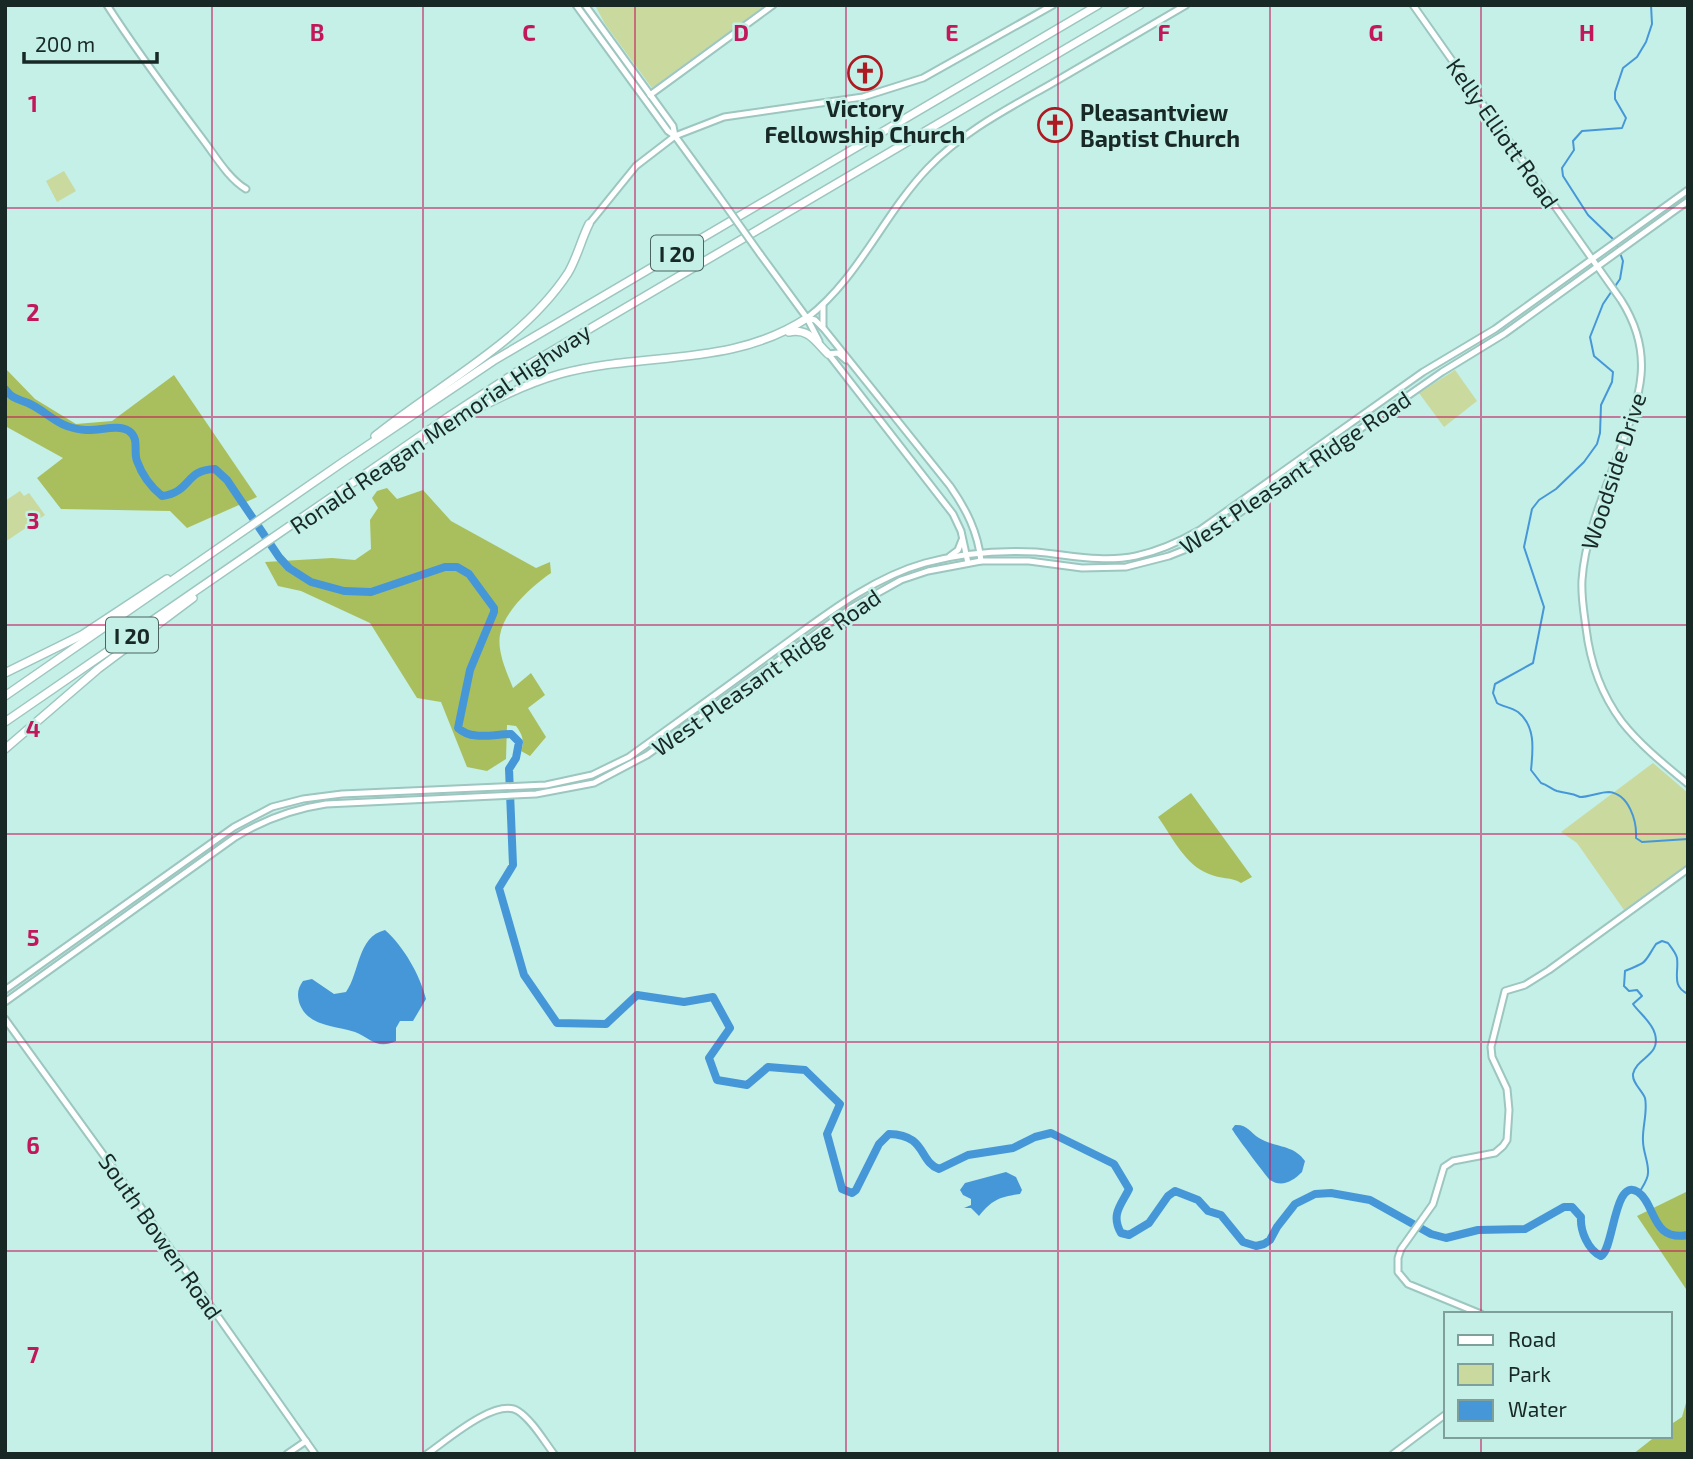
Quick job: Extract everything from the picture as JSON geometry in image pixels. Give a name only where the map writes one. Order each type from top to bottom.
[{"type":"highway","name":"Ronald Reagan Memorial Highway","points":[[5,696],[343,462],[523,343],[1098,5]]},
{"type":"highway","name":"Ronald Reagan Memorial Highway","points":[[5,722],[523,368],[1140,5]]},
{"type":"highway","points":[[343,462],[499,343],[546,300],[573,264],[589,224]]},
{"type":"highway","points":[[565,257],[573,264]]},
{"type":"highway","points":[[782,334],[807,318]]},
{"type":"highway","points":[[324,503],[379,471],[442,429],[538,382],[583,368],[733,350],[782,334],[803,331],[810,334],[828,354]]},
{"type":"highway","points":[[5,673],[82,635],[204,558]]},
{"type":"highway","points":[[5,749],[98,669],[234,565]]},
{"type":"main road","points":[[107,5],[172,99],[227,171],[246,189]]},
{"type":"main road","points":[[576,5],[807,318],[828,354],[942,498],[961,530],[968,563]]},
{"type":"main road","points":[[585,5],[651,94],[673,127],[675,136]]},
{"type":"main road","points":[[645,99],[773,5]]},
{"type":"main road","points":[[589,224],[636,166],[675,136],[724,117],[863,97],[912,82],[940,71],[1054,5]]},
{"type":"main road","points":[[807,318],[847,279],[909,191],[950,148],[1018,103],[1186,5]]},
{"type":"main road","name":"Kelly Elliott Road","points":[[1413,5],[1593,260]]},
{"type":"main road","name":"West Pleasant Ridge Road","points":[[7,988],[234,827],[272,807],[303,799],[342,794],[516,786],[569,781],[596,774],[629,757],[855,595],[906,569],[967,554],[998,551],[1038,552],[1084,559],[1116,558],[1157,551],[1179,542],[1200,530],[1423,372],[1483,338],[1688,190]]},
{"type":"main road","name":"West Pleasant Ridge Road","points":[[5,1002],[234,838],[270,819],[306,807],[326,804],[519,795],[577,788],[594,783],[647,755],[867,597],[917,575],[981,561],[1030,561],[1082,568],[1126,567],[1170,556],[1189,548],[1442,372],[1504,334],[1688,201]]},
{"type":"main road","points":[[1664,208],[1669,215]]},
{"type":"main road","name":"Woodside Drive","points":[[1593,260],[1621,300],[1638,333],[1642,353],[1642,376],[1636,407],[1602,499],[1588,546],[1582,597],[1589,650],[1602,689],[1622,721],[1688,784]]},
{"type":"main road","points":[[823,305],[824,329]]},
{"type":"main road","points":[[807,318],[815,320],[824,329],[950,486],[967,511],[977,538],[981,561]]},
{"type":"main road","points":[[828,354],[838,353],[856,369]]},
{"type":"main road","points":[[948,558],[961,546],[961,530]]},
{"type":"main road","points":[[977,538],[981,543],[998,551]]},
{"type":"main road","points":[[1476,1312],[1408,1284],[1398,1272],[1398,1258],[1401,1249],[1433,1204],[1444,1167],[1453,1161],[1495,1153],[1507,1140],[1509,1110],[1506,1084],[1491,1052],[1505,991],[1525,985],[1549,970],[1688,869]]},
{"type":"main road","name":"South Bowen Road","points":[[7,1023],[315,1454]]},
{"type":"main road","points":[[427,1454],[490,1411],[508,1407],[523,1415],[554,1454]]},
{"type":"main road","points":[[1394,1454],[1444,1416]]},
{"type":"main road","points":[[288,1454],[306,1441]]},
{"type":"green space","points":[[595,5],[766,5],[652,88],[605,24]]},
{"type":"green space","points":[[64,171],[76,191],[57,202],[46,181]]},
{"type":"green space","points":[[5,368],[35,399],[76,424],[112,421],[174,375],[257,497],[187,528],[170,511],[61,509],[37,478],[63,458],[5,426]]},
{"type":"green space","points":[[1455,370],[1477,401],[1444,427],[1419,393]]},
{"type":"green space","points":[[387,488],[397,499],[423,490],[451,521],[536,568],[550,562],[551,573],[513,608],[503,626],[499,642],[505,669],[513,688],[531,673],[545,695],[528,708],[546,737],[530,756],[521,751],[522,738],[516,726],[507,725],[506,759],[487,771],[467,767],[441,702],[417,698],[370,623],[301,591],[278,586],[265,562],[332,558],[355,560],[371,549],[370,520],[378,508],[372,498],[377,491]]},
{"type":"green space","points":[[20,491],[24,496],[29,493],[45,515],[5,542],[5,501]]},
{"type":"green space","points":[[1653,763],[1688,793],[1688,864],[1624,910],[1577,843],[1561,832]]},
{"type":"green space","points":[[1191,793],[1252,877],[1241,883],[1213,876],[1193,864],[1180,850],[1158,817]]},
{"type":"green space","points":[[1688,1191],[1688,1292],[1637,1216]]},
{"type":"green space","points":[[1688,1396],[1688,1454],[1633,1454],[1653,1438],[1672,1438],[1672,1424],[1682,1417]]},
{"type":"water","points":[[385,930],[410,962],[426,999],[413,1021],[400,1021],[396,1028],[396,1041],[379,1044],[355,1032],[322,1024],[308,1016],[298,999],[298,991],[303,981],[312,979],[334,994],[346,992],[364,947],[376,934]]},
{"type":"water","points":[[1235,1125],[1245,1127],[1265,1141],[1295,1152],[1305,1161],[1302,1172],[1287,1182],[1270,1180],[1232,1129]]},
{"type":"water","points":[[1006,1172],[1016,1177],[1022,1190],[1020,1194],[996,1200],[979,1216],[971,1208],[964,1208],[971,1205],[971,1199],[960,1190],[965,1183]]},
{"type":"waterway","points":[[1614,240],[1588,215],[1563,176],[1562,168],[1574,150],[1573,141],[1582,131],[1622,128],[1626,118],[1615,99],[1615,92],[1623,68],[1637,57],[1646,42],[1652,24],[1651,5]]},
{"type":"waterway","points":[[1617,245],[1623,261],[1620,279],[1603,304],[1590,337],[1594,356],[1613,372],[1612,382],[1601,405],[1597,444],[1584,462],[1532,509],[1524,547],[1544,607],[1533,663],[1495,684],[1493,693],[1497,703],[1518,712],[1528,724],[1532,739],[1531,770],[1541,783],[1557,791],[1580,797],[1605,792],[1616,794],[1627,803],[1635,824],[1636,838],[1642,842],[1688,839]]},
{"type":"waterway","points":[[5,389],[13,397],[76,429],[114,428],[129,431],[135,441],[136,457],[141,471],[162,496],[179,490],[198,473],[215,469],[227,480],[279,557],[289,568],[311,582],[344,591],[371,592],[445,567],[457,567],[469,574],[494,608],[494,612],[470,670],[458,728],[476,736],[511,734],[519,742],[516,758],[509,769],[513,865],[499,888],[524,975],[557,1023],[606,1024],[637,995],[684,1002],[713,997],[730,1028],[709,1058],[717,1080],[747,1085],[768,1067],[805,1070],[840,1104],[827,1134],[842,1189],[852,1193],[856,1190],[879,1144],[889,1134],[901,1135],[916,1143],[932,1165],[939,1169],[968,1155],[1013,1148],[1035,1137],[1051,1133],[1114,1164],[1129,1189],[1117,1215],[1121,1233],[1129,1235],[1149,1223],[1168,1196],[1175,1191],[1198,1200],[1208,1211],[1221,1215],[1243,1242],[1256,1246],[1270,1240],[1295,1204],[1315,1194],[1331,1193],[1370,1200],[1431,1234],[1446,1238],[1478,1230],[1525,1229],[1564,1207],[1572,1207],[1581,1217],[1583,1234],[1589,1245],[1601,1256],[1609,1241],[1619,1203],[1630,1190],[1638,1192],[1644,1198],[1656,1221],[1667,1233],[1676,1236],[1688,1235]]},
{"type":"waterway","points":[[1639,1193],[1648,1173],[1643,1141],[1646,1103],[1633,1074],[1635,1068],[1652,1052],[1656,1041],[1651,1026],[1633,1004],[1642,996],[1637,990],[1629,991],[1624,986],[1625,971],[1645,961],[1656,944],[1662,941],[1668,943],[1677,958],[1679,987],[1688,994]]},
{"type":"place","name":"Victory Fellowship Church","points":[[865,73]]},
{"type":"place","name":"Pleasantview Baptist Church","points":[[1055,125]]}]
